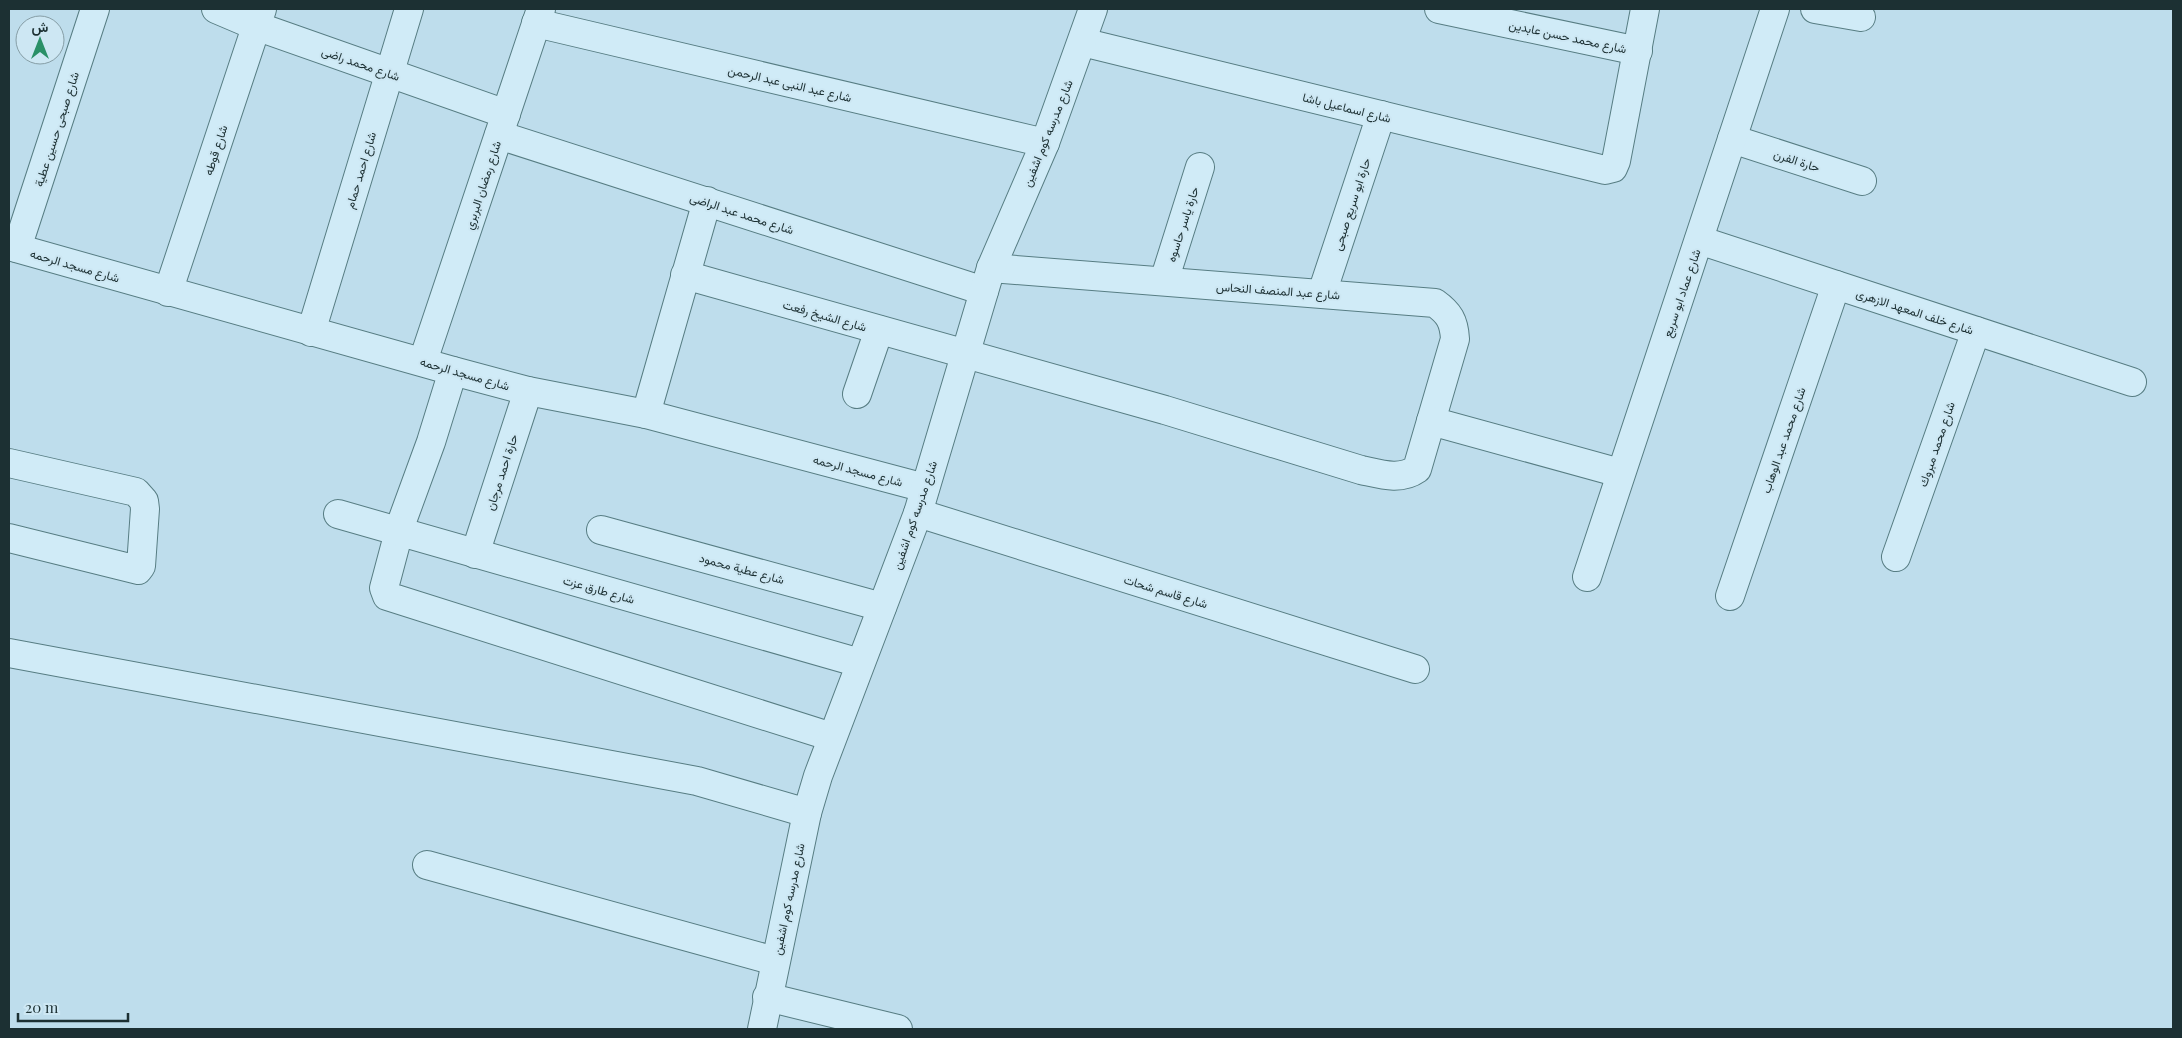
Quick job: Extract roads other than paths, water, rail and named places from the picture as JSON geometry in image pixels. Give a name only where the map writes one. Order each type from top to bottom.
[{"type":"street","name":"شارع صبحى حسين عطية","points":[[13,247],[95,9]]},
{"type":"street","name":"شارع محمد راضى","points":[[216,9],[259,17],[390,73],[502,124]]},
{"type":"street","name":"شارع احمد حمام","points":[[311,332],[409,9]]},
{"type":"street","name":"شارع مدرسه كوم اشفين","points":[[762,1029],[807,813],[832,737],[921,500],[988,280],[1045,143],[1093,9]]},
{"type":"street","name":"شارع محمد حسن عابدين","points":[[1440,9],[1638,51]]},
{"type":"street","points":[[1638,51],[1645,9]]},
{"type":"street","name":"شارع عماد ابو سريع","points":[[1587,577],[1775,9]]},
{"type":"street","points":[[1815,9],[1861,16]]},
{"type":"street","name":"شارع رمضان البربري","points":[[423,361],[538,16]]},
{"type":"street","name":"شارع عبد النبى عبد الرحمن","points":[[538,16],[1045,143]]},
{"type":"street","name":"شارع قوطه","points":[[168,292],[259,17]]},
{"type":"street","name":"شارع اسماعيل باشا","points":[[1082,42],[1605,170],[1613,168],[1616,161],[1638,51]]},
{"type":"street","name":"حارة ابو سريع صبحى","points":[[1322,293],[1381,115]]},
{"type":"street","name":"شارع محمد عبد الراضى","points":[[502,124],[706,201],[988,280]]},
{"type":"street","name":"حارة الفرن","points":[[1732,139],[1862,181]]},
{"type":"street","name":"حارة ياسر حاسوه","points":[[1164,281],[1200,167]]},
{"type":"street","points":[[646,414],[706,201]]},
{"type":"street","name":"شارع خلف المعهد الازهرى","points":[[1698,240],[2132,382]]},
{"type":"street","name":"شارع مسجد الرحمه","points":[[13,247],[311,332],[423,361],[452,371],[528,391],[646,414],[921,500]]},
{"type":"street","name":"شارع الشيخ رفعت","points":[[685,275],[965,354]]},
{"type":"street","name":"شارع عبد المنصف النحاس","points":[[965,354],[1165,410],[1361,470],[1393,476],[1408,475],[1417,469],[1455,339],[1454,324],[1447,311],[1435,303],[1164,281],[988,280]]},
{"type":"street","name":"شارع محمد عبد الوهاب","points":[[1730,596],[1836,285]]},
{"type":"street","points":[[856,394],[879,330]]},
{"type":"street","name":"شارع محمد مبروك","points":[[1896,557],[1976,331]]},
{"type":"street","points":[[452,371],[400,532],[384,588],[387,596],[832,737]]},
{"type":"street","name":"حارة احمد مرجان","points":[[475,554],[528,391]]},
{"type":"street","points":[[1431,421],[1620,473]]},
{"type":"street","points":[[9,463],[136,492],[144,501],[145,518],[141,566],[138,570],[9,538]]},
{"type":"street","name":"شارع قاسم شحات","points":[[921,500],[1415,669]]},
{"type":"street","name":"شارع طارق عزت","points":[[338,514],[860,663]]},
{"type":"street","name":"شارع عطية محمود","points":[[601,530],[882,607]]},
{"type":"street","points":[[9,653],[698,780],[807,813]]},
{"type":"street","points":[[427,865],[775,961]]},
{"type":"street","points":[[768,997],[898,1029]]}]
